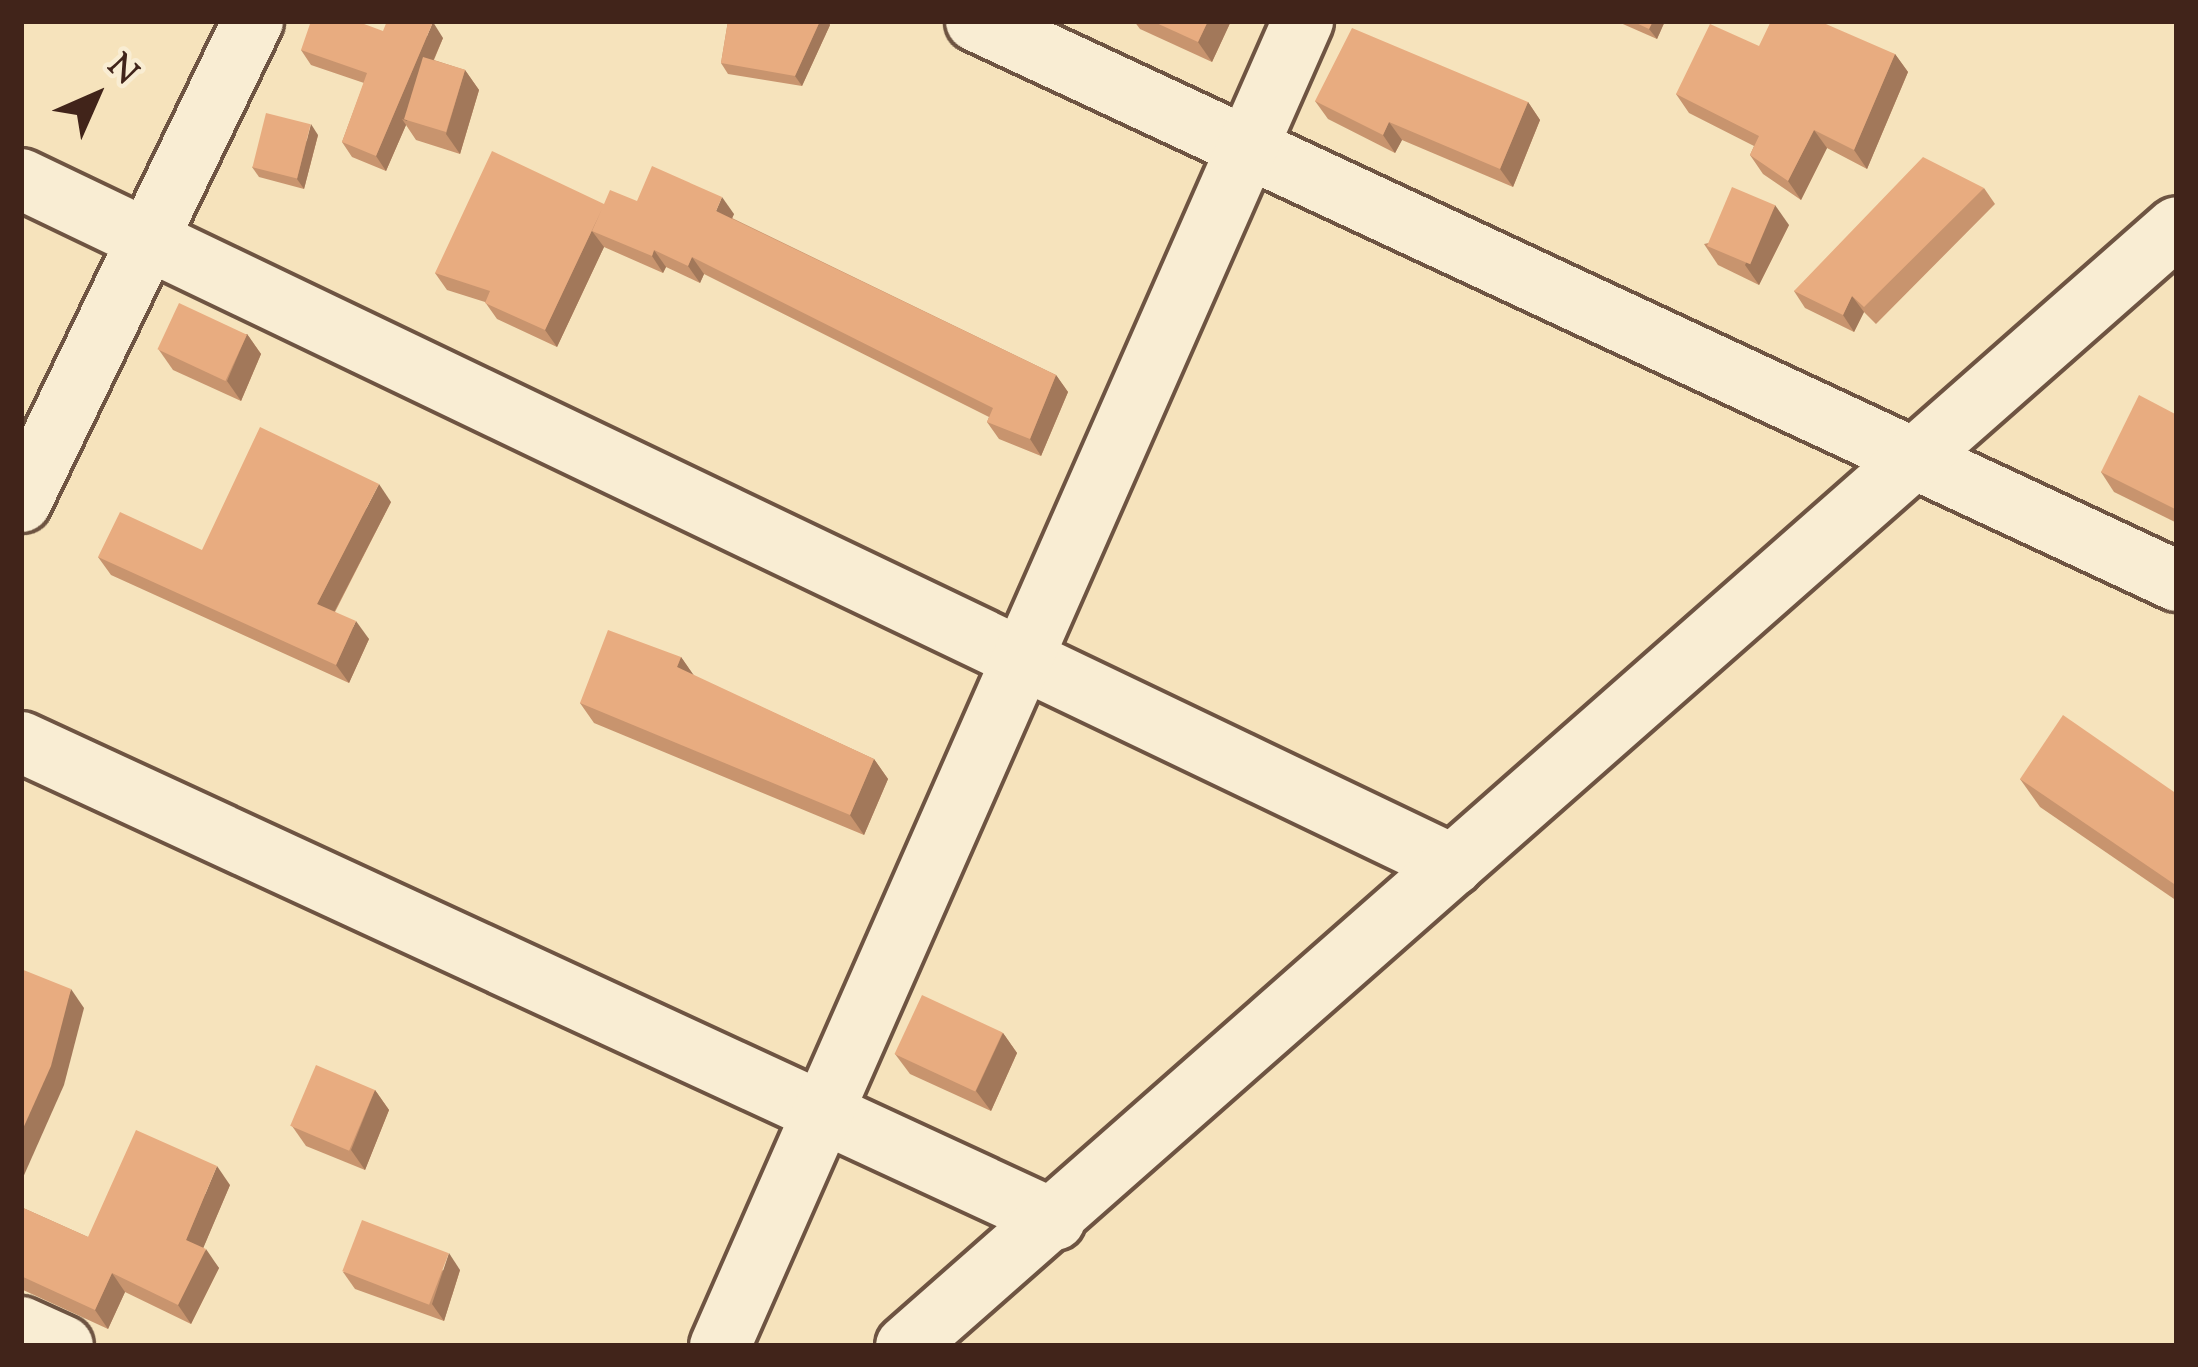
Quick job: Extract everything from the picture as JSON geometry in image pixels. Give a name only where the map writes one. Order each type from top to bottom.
[{"type":"street","points":[[21,502],[253,21]]},
{"type":"street","points":[[976,21],[2177,581]]},
{"type":"street","points":[[720,1346],[1304,21]]},
{"type":"street","points":[[21,179],[1453,865]]},
{"type":"street","points":[[906,1346],[1055,1220],[1913,454],[2177,226]]},
{"type":"street","points":[[21,742],[1055,1220]]},
{"type":"street","points":[[21,1327],[63,1346]]},
{"type":"building","points":[[311,21],[356,21],[383,31],[387,21],[433,22],[376,156],[342,142],[367,73],[301,50]]},
{"type":"building","points":[[728,21],[820,21],[795,76],[721,63]]},
{"type":"building","points":[[1152,21],[1208,21],[1198,42]]},
{"type":"building","points":[[1771,21],[1819,21],[1895,54],[1854,150],[1814,130],[1788,181],[1750,155],[1759,136],[1676,94],[1710,24],[1759,46]]},
{"type":"building","points":[[1352,28],[1528,102],[1500,169],[1389,122],[1383,135],[1315,101]]},
{"type":"building","points":[[423,57],[465,70],[446,132],[404,119]]},
{"type":"building","points":[[266,113],[311,124],[297,178],[252,167]]},
{"type":"building","points":[[492,151],[604,204],[610,190],[637,201],[652,166],[722,197],[716,211],[1056,375],[1030,439],[987,422],[993,408],[692,257],[688,266],[592,231],[602,209],[545,330],[485,303],[490,291],[435,273]]},
{"type":"building","points":[[1923,157],[1984,188],[1864,307],[1852,296],[1843,315],[1794,291]]},
{"type":"building","points":[[1732,187],[1775,205],[1750,264],[1707,246]]},
{"type":"building","points":[[179,303],[247,335],[225,381],[157,349]]},
{"type":"building","points":[[2139,395],[2177,415],[2177,510],[2101,472]]},
{"type":"building","points":[[260,427],[379,484],[317,604],[356,621],[336,665],[98,557],[120,512],[202,550]]},
{"type":"building","points":[[608,630],[681,657],[677,667],[874,759],[850,815],[580,703]]},
{"type":"building","points":[[2063,715],[2177,794],[2177,886],[2020,779]]},
{"type":"building","points":[[21,969],[71,989],[51,1066],[21,1133]]},
{"type":"building","points":[[922,995],[1003,1033],[975,1092],[895,1054]]},
{"type":"building","points":[[316,1065],[375,1090],[349,1151],[290,1126]]},
{"type":"building","points":[[136,1130],[217,1166],[186,1240],[206,1249],[178,1305],[112,1273],[95,1310],[21,1276],[21,1207],[88,1237]]},
{"type":"building","points":[[362,1220],[449,1253],[429,1305],[342,1271]]}]
